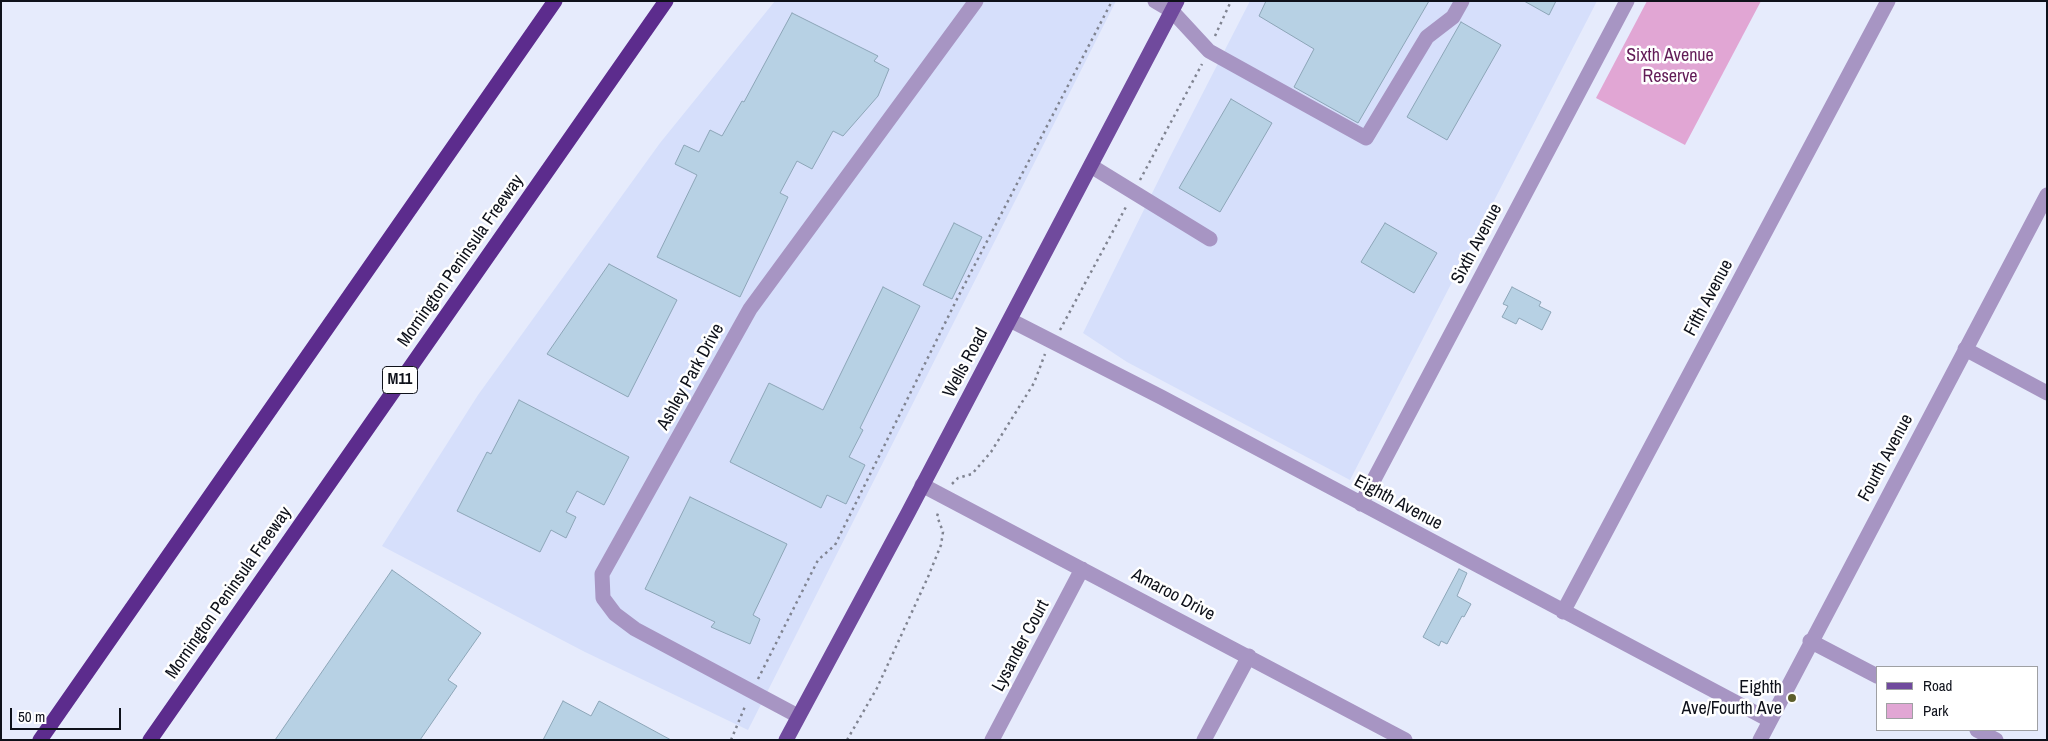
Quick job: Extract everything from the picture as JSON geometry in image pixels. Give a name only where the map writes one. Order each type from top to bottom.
[{"type":"highway","points":[[40,740],[555,1]]},
{"type":"highway","name":"Mornington Peninsula Freeway","points":[[150,740],[651,22],[668,1]]},
{"type":"main road","name":"Wells Road","points":[[786,740],[1010,320],[1174,6]]},
{"type":"street","name":"Ashley Park Drive","points":[[798,716],[636,629],[615,614],[603,598],[602,574],[750,309],[976,1]]},
{"type":"street","points":[[1155,1],[1174,6],[1209,50],[1366,138],[1427,38],[1453,17],[1462,1]]},
{"type":"street","name":"Sixth Avenue","points":[[1361,504],[1627,1]]},
{"type":"street","name":"Fifth Avenue","points":[[1564,612],[1888,1]]},
{"type":"street","points":[[1091,166],[1210,239]]},
{"type":"street","name":"Fourth Avenue","points":[[1760,740],[1810,641],[2047,195]]},
{"type":"street","name":"Eighth Avenue","points":[[1010,320],[1054,341],[1769,720]]},
{"type":"street","points":[[1965,349],[2047,393]]},
{"type":"street","name":"Amaroo Drive","points":[[922,485],[1405,740]]},
{"type":"street","name":"Lysander Court","points":[[992,740],[1082,569]]},
{"type":"street","points":[[1810,641],[1876,675]]},
{"type":"street","points":[[1204,740],[1249,656]]},
{"type":"street","points":[[1979,731],[1996,740]]},
{"type":"path","points":[[731,740],[752,691],[818,560],[835,545],[957,299],[1112,1]]},
{"type":"path","points":[[846,740],[877,688],[941,545],[943,532],[938,516],[945,496],[954,481],[972,474],[991,452],[1034,383],[1045,354],[1054,341],[1209,50],[1231,1]]},
{"type":"shaded area","points":[[775,1],[1116,1],[748,730],[585,652],[382,546],[478,395],[660,143]]},
{"type":"shaded area","points":[[1250,1],[1597,1],[1350,480],[1127,362],[1083,333]]},
{"type":"green space","name":"Sixth Avenue Reserve","points":[[1647,1],[1761,1],[1685,145],[1596,98]]},
{"type":"building","points":[[1266,1],[1429,1],[1358,123],[1294,87],[1314,49],[1259,16]]},
{"type":"building","points":[[1524,1],[1556,1],[1549,15]]},
{"type":"building","points":[[792,13],[878,56],[874,61],[889,69],[878,96],[843,136],[833,131],[812,169],[797,161],[780,193],[788,197],[740,297],[657,257],[697,175],[675,164],[684,145],[699,152],[710,130],[722,136],[742,101],[744,102]]},
{"type":"building","points":[[1461,22],[1501,45],[1447,140],[1407,117]]},
{"type":"building","points":[[1231,99],[1272,123],[1220,212],[1179,188]]},
{"type":"building","points":[[954,223],[982,237],[952,299],[923,285]]},
{"type":"building","points":[[1385,223],[1437,253],[1414,293],[1361,262]]},
{"type":"building","points":[[609,264],[677,300],[628,397],[547,354]]},
{"type":"building","points":[[883,287],[920,306],[860,428],[863,430],[849,457],[865,465],[846,504],[827,495],[821,508],[730,462],[769,383],[823,410]]},
{"type":"building","points":[[1512,287],[1541,302],[1539,306],[1551,312],[1542,330],[1519,318],[1516,324],[1502,317],[1508,306],[1503,304]]},
{"type":"building","points":[[519,400],[629,457],[604,505],[577,491],[566,512],[576,517],[566,538],[551,530],[540,552],[457,511],[487,452],[491,454]]},
{"type":"building","points":[[690,497],[787,544],[753,615],[760,619],[750,644],[711,627],[715,622],[645,589]]},
{"type":"building","points":[[1459,569],[1467,573],[1457,596],[1471,604],[1464,617],[1462,616],[1447,644],[1441,641],[1439,646],[1423,637]]},
{"type":"building","points":[[392,570],[481,633],[448,680],[457,686],[420,740],[275,740]]},
{"type":"building","points":[[563,701],[591,716],[599,701],[671,740],[543,740]]},
{"type":"place","name":"Eighth Ave/Fourth Ave","points":[[1792,698]]}]
